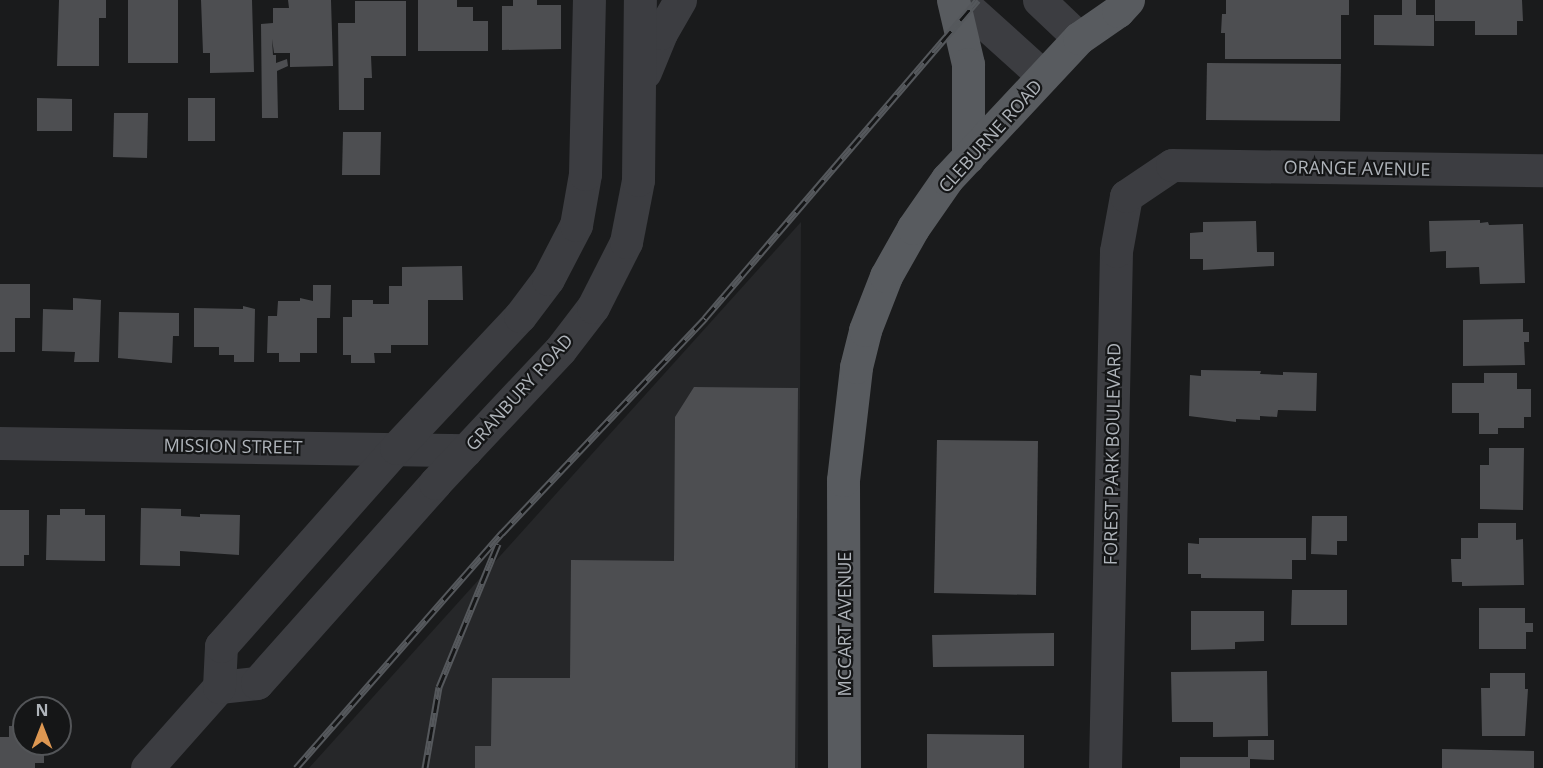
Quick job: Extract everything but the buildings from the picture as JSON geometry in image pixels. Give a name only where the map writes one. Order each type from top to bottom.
[{"type":"main road","points":[[953,0],[968,64],[968,157]]},
{"type":"main road","points":[[1079,38],[1087,0]]},
{"type":"main road","name":"CLEBURNE ROAD","points":[[843,480],[856,367],[873,308],[886,276],[913,228],[947,179],[1043,76],[1079,38],[1118,11],[1128,0]]},
{"type":"main road","name":"MCCART AVENUE","points":[[843,480],[844,768]]},
{"type":"street","points":[[147,768],[219,687],[221,646],[396,448],[520,316],[548,279],[576,225],[585,174],[589,0]]},
{"type":"street","name":"GRANBURY ROAD","points":[[219,687],[256,683],[567,341],[593,307],[626,242],[638,180],[640,0]]},
{"type":"street","points":[[640,85],[661,33],[680,0]]},
{"type":"street","points":[[958,0],[1043,76]]},
{"type":"street","points":[[1040,0],[1079,38]]},
{"type":"street","name":"ORANGE AVENUE","points":[[1172,165],[1543,170]]},
{"type":"street","name":"FOREST PARK BOULEVARD","points":[[1105,768],[1116,251],[1126,196],[1172,165]]},
{"type":"street","name":"MISSION STREET","points":[[0,443],[466,450]]},
{"type":"shaded area","points":[[801,222],[798,768],[309,768]]},
{"type":"railway","points":[[296,768],[502,533],[705,318],[978,0]]},
{"type":"railway","points":[[425,768],[439,687],[498,544]]}]
